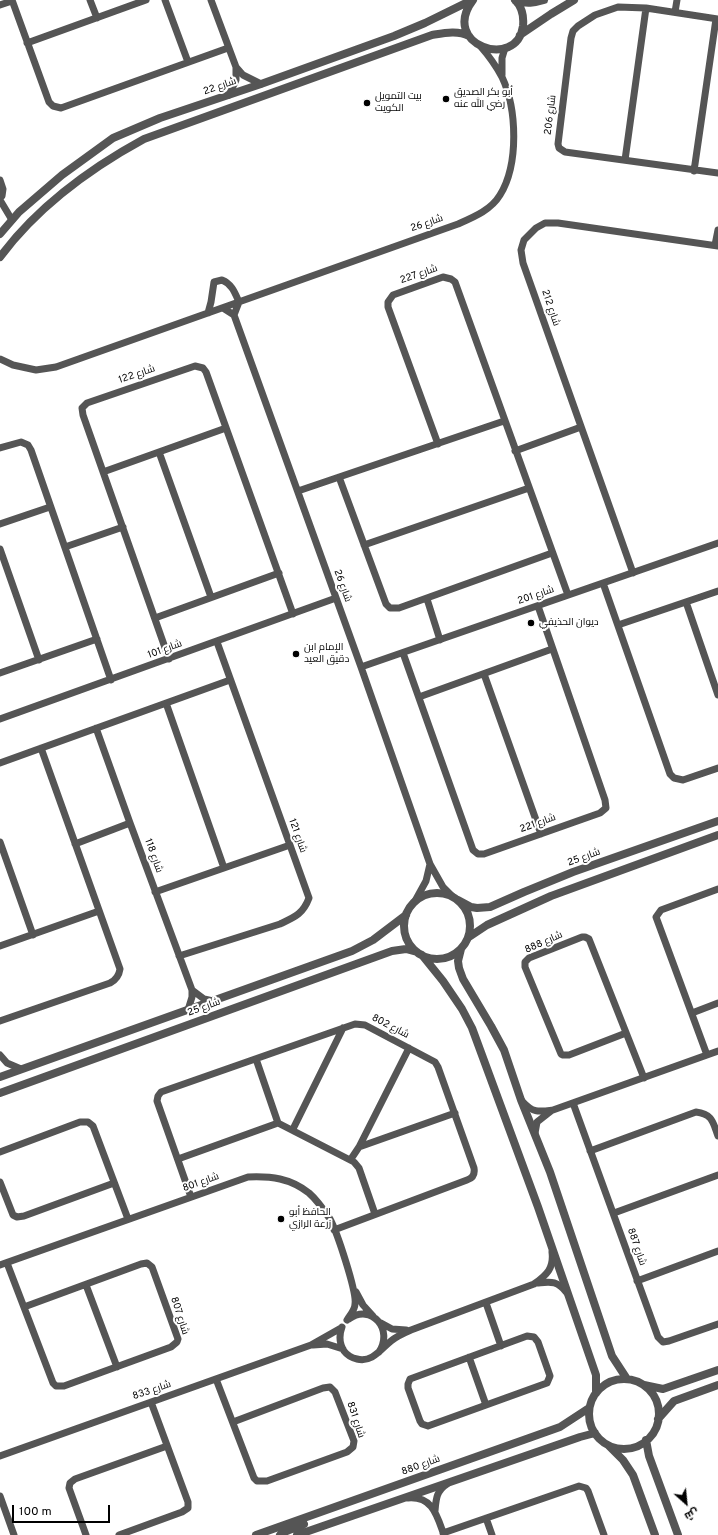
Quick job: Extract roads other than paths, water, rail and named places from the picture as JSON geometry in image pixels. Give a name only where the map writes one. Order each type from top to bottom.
[{"type":"street","points":[[0,5],[12,0],[49,102],[53,106],[61,108],[228,48]]},
{"type":"street","points":[[90,0],[97,18]]},
{"type":"street","points":[[28,44],[146,0]]},
{"type":"street","points":[[165,0],[188,62]]},
{"type":"street","points":[[211,0],[236,66],[243,75],[261,84]]},
{"type":"street","points":[[473,0],[468,7],[465,16],[465,27],[469,36],[474,42],[481,47],[492,50],[504,48],[551,14],[574,0]]},
{"type":"street","name":"شارع 22","points":[[0,234],[12,220],[62,175],[113,138],[160,118],[261,84],[406,31],[473,0]]},
{"type":"street","points":[[516,1],[525,4],[544,0]]},
{"type":"street","points":[[675,12],[677,0]]},
{"type":"street","points":[[516,1],[521,10],[523,19],[522,28],[518,37]]},
{"type":"street","name":"شارع 206","points":[[717,19],[646,8],[618,7],[595,15],[578,26],[573,31],[571,38],[558,144],[559,148],[565,152],[718,173]]},
{"type":"street","points":[[625,160],[646,8]]},
{"type":"street","points":[[694,170],[717,19]]},
{"type":"street","points":[[0,257],[10,243],[30,222],[73,183],[120,152],[144,139],[432,35],[457,32],[464,33],[469,36]]},
{"type":"street","name":"شارع 26","points":[[481,47],[502,77]]},
{"type":"street","name":"شارع 26","points":[[0,359],[13,365],[36,370],[56,367],[458,224],[478,215],[489,207],[500,195],[512,165],[514,125],[511,107],[502,77],[502,58],[504,48]]},
{"type":"street","points":[[229,95],[236,80],[236,66]]},
{"type":"street","points":[[0,180],[3,189],[0,199],[12,220]]},
{"type":"street","name":"شارع 212","points":[[633,573],[523,263],[521,250],[524,240],[536,228],[545,223],[558,223],[717,246]]},
{"type":"street","points":[[717,246],[718,230]]},
{"type":"street","name":"شارع 227","points":[[438,444],[388,307],[388,302],[393,295],[443,276],[455,282],[568,595]]},
{"type":"street","points":[[208,313],[213,285],[216,281],[222,280],[228,283],[239,302],[234,315],[223,308]]},
{"type":"street","name":"شارع 26","points":[[234,315],[361,667],[430,864],[443,887],[455,898]]},
{"type":"street","name":"شارع 26","points":[[0,354],[13,365]]},
{"type":"street","name":"شارع 122","points":[[169,659],[83,415],[82,408],[87,403],[195,366],[200,366],[203,368],[206,372],[293,614]]},
{"type":"street","points":[[298,491],[504,421]]},
{"type":"street","points":[[515,451],[581,427]]},
{"type":"street","points":[[103,472],[226,428]]},
{"type":"street","points":[[0,448],[21,442],[28,445],[31,450],[111,680]]},
{"type":"street","points":[[159,452],[211,597]]},
{"type":"street","points":[[339,477],[386,604],[390,608],[399,608],[427,599],[552,553]]},
{"type":"street","points":[[364,545],[529,488]]},
{"type":"street","points":[[0,524],[50,506]]},
{"type":"street","points":[[65,547],[123,527]]},
{"type":"street","name":"شارع 201","points":[[361,667],[718,543]]},
{"type":"street","points":[[0,549],[39,660]]},
{"type":"street","points":[[155,618],[279,573]]},
{"type":"street","points":[[603,583],[670,774],[674,778],[683,780],[718,768]]},
{"type":"street","points":[[618,625],[718,591]]},
{"type":"street","name":"شارع 101","points":[[0,719],[336,598]]},
{"type":"street","points":[[427,599],[440,640]]},
{"type":"street","points":[[686,602],[718,695]]},
{"type":"street","name":"شارع 221","points":[[403,653],[475,853],[484,854],[600,813],[606,808],[606,804],[538,606]]},
{"type":"street","points":[[0,674],[97,639]]},
{"type":"street","name":"شارع 121","points":[[179,956],[280,924],[294,918],[305,909],[309,898],[217,642]]},
{"type":"street","points":[[419,697],[552,649]]},
{"type":"street","points":[[484,674],[541,834]]},
{"type":"street","points":[[0,763],[230,680]]},
{"type":"street","points":[[166,703],[224,868]]},
{"type":"street","name":"شارع 118","points":[[96,728],[192,990]]},
{"type":"street","points":[[0,1021],[110,983],[120,974],[120,969],[41,748]]},
{"type":"street","name":"شارع 25","points":[[455,898],[477,908],[490,908],[573,872],[718,821]]},
{"type":"street","points":[[75,844],[130,823]]},
{"type":"street","points":[[627,1379],[612,1356],[552,1179],[521,1100],[504,1050],[463,979],[458,961],[461,949],[469,937],[487,925],[551,896],[718,835]]},
{"type":"street","points":[[602,877],[608,870],[667,849],[669,847],[669,843],[665,839]]},
{"type":"street","points":[[0,842],[33,935]]},
{"type":"street","points":[[155,892],[290,845]]},
{"type":"street","points":[[430,864],[426,881],[406,915],[404,925],[405,935],[410,944],[443,981],[462,1009],[472,1028],[552,1248],[596,1376],[596,1393]]},
{"type":"street","points":[[708,1055],[656,917],[661,910],[718,889]]},
{"type":"street","points":[[415,901],[423,896],[433,893],[443,893],[455,898],[467,911],[471,924],[469,937]]},
{"type":"street","points":[[0,946],[99,911]]},
{"type":"street","name":"شارع 25","points":[[0,1077],[352,951],[373,940],[406,915]]},
{"type":"street","name":"شارع 888","points":[[626,1033],[569,1055],[561,1054],[525,967],[525,962],[529,958],[582,937],[588,938],[591,941],[644,1078]]},
{"type":"street","name":"شارع 25","points":[[0,1093],[392,951],[406,949],[419,954]]},
{"type":"street","points":[[419,954],[436,959],[449,957],[461,949]]},
{"type":"street","points":[[192,990],[204,999],[213,1001]]},
{"type":"street","points":[[188,1010],[192,997],[192,990]]},
{"type":"street","points":[[692,1012],[718,1003]]},
{"type":"street","name":"شارع 802","points":[[191,1197],[157,1101],[161,1092],[355,1024],[365,1025],[435,1062],[474,1168],[473,1176],[467,1180],[334,1230]]},
{"type":"street","points":[[292,1129],[343,1028]]},
{"type":"street","points":[[351,1159],[359,1147],[409,1048]]},
{"type":"street","points":[[521,1100],[530,1109],[540,1112],[553,1110],[718,1051]]},
{"type":"street","points":[[0,1058],[21,1069]]},
{"type":"street","points":[[256,1059],[278,1123]]},
{"type":"street","name":"شارع 887","points":[[573,1103],[658,1338],[663,1342],[669,1342],[718,1324]]},
{"type":"street","points":[[535,1133],[537,1122],[553,1110]]},
{"type":"street","points":[[590,1151],[696,1112],[705,1113],[710,1117],[718,1136]]},
{"type":"street","points":[[359,1147],[455,1114]]},
{"type":"street","points":[[0,1152],[80,1122],[88,1122],[93,1126],[128,1220]]},
{"type":"street","points":[[178,1159],[278,1123],[351,1159],[359,1168],[375,1214]]},
{"type":"street","points":[[614,1213],[718,1175]]},
{"type":"street","name":"شارع 801","points":[[4,1264],[248,1177],[271,1176],[291,1182],[308,1193],[320,1205],[330,1220],[356,1299],[355,1307],[347,1320]]},
{"type":"street","points":[[0,1182],[13,1215],[17,1217],[24,1216],[114,1183]]},
{"type":"street","points":[[410,1330],[398,1331],[377,1320],[361,1314],[351,1317],[341,1328],[340,1342],[343,1349],[350,1356],[360,1360],[371,1358],[394,1339],[410,1330],[534,1284],[544,1277],[552,1267],[552,1248]]},
{"type":"street","points":[[637,1281],[718,1251]]},
{"type":"street","name":"شارع 807","points":[[4,1264],[24,1307],[53,1383],[56,1386],[64,1386],[171,1347],[177,1342],[178,1339],[152,1267],[147,1263],[24,1307]]},
{"type":"street","points":[[534,1284],[552,1282],[561,1286],[568,1296]]},
{"type":"street","points":[[86,1284],[117,1367]]},
{"type":"street","name":"شارع 801","points":[[353,1287],[363,1305],[377,1320]]},
{"type":"street","points":[[486,1303],[501,1346]]},
{"type":"street","points":[[377,1320],[384,1331],[385,1337],[379,1352]]},
{"type":"street","name":"شارع 833","points":[[0,1456],[311,1345],[341,1328]]},
{"type":"street","points":[[527,1336],[534,1337],[538,1342],[550,1379],[544,1385],[426,1426],[420,1421],[408,1388],[408,1382],[414,1377],[469,1357],[527,1336]]},
{"type":"street","name":"شارع 833","points":[[311,1345],[327,1344],[343,1349]]},
{"type":"street","points":[[469,1357],[486,1405]]},
{"type":"street","points":[[644,1385],[663,1389],[718,1370]]},
{"type":"street","name":"شارع 831","points":[[216,1379],[254,1478],[262,1482],[347,1452],[353,1447],[354,1441],[335,1392],[330,1387],[323,1388],[233,1422]]},
{"type":"street","points":[[609,1445],[622,1448],[635,1447],[646,1440],[654,1430],[658,1419],[658,1409],[656,1400],[651,1391],[644,1385],[627,1379],[610,1382],[602,1386],[596,1393],[589,1408],[590,1421],[594,1433],[609,1445],[623,1460],[633,1475],[655,1535]]},
{"type":"street","points":[[658,1419],[674,1401],[718,1385]]},
{"type":"street","points":[[119,1535],[182,1512],[188,1508],[188,1502],[151,1402]]},
{"type":"street","name":"شارع 880","points":[[256,1535],[560,1427],[589,1408]]},
{"type":"street","points":[[297,1535],[453,1480],[594,1433]]},
{"type":"street","points":[[646,1440],[649,1456],[678,1535]]},
{"type":"street","points":[[86,1535],[69,1488],[70,1483],[75,1479],[167,1446]]},
{"type":"street","points":[[435,1511],[438,1492],[453,1480]]},
{"type":"street","points":[[402,1498],[417,1497],[427,1502],[435,1511],[444,1534],[580,1486],[586,1488],[588,1491],[604,1535]]},
{"type":"street","points":[[0,1496],[1,1504],[14,1535]]},
{"type":"street","points":[[280,1535],[282,1532],[329,1514],[340,1506]]},
{"type":"street","points":[[486,1518],[492,1535]]},
{"type":"place","name":"أبو بكر الصديق رضي الله عنه","points":[[446,99]]},
{"type":"place","name":"بيت التمويل الكويت","points":[[367,103]]},
{"type":"place","name":"ديوان الحذيفي","points":[[531,623]]},
{"type":"place","name":"الإمام ابن دقيق العيد","points":[[296,654]]},
{"type":"place","name":"الحافظ أبو زرعة الرازي","points":[[281,1219]]}]
